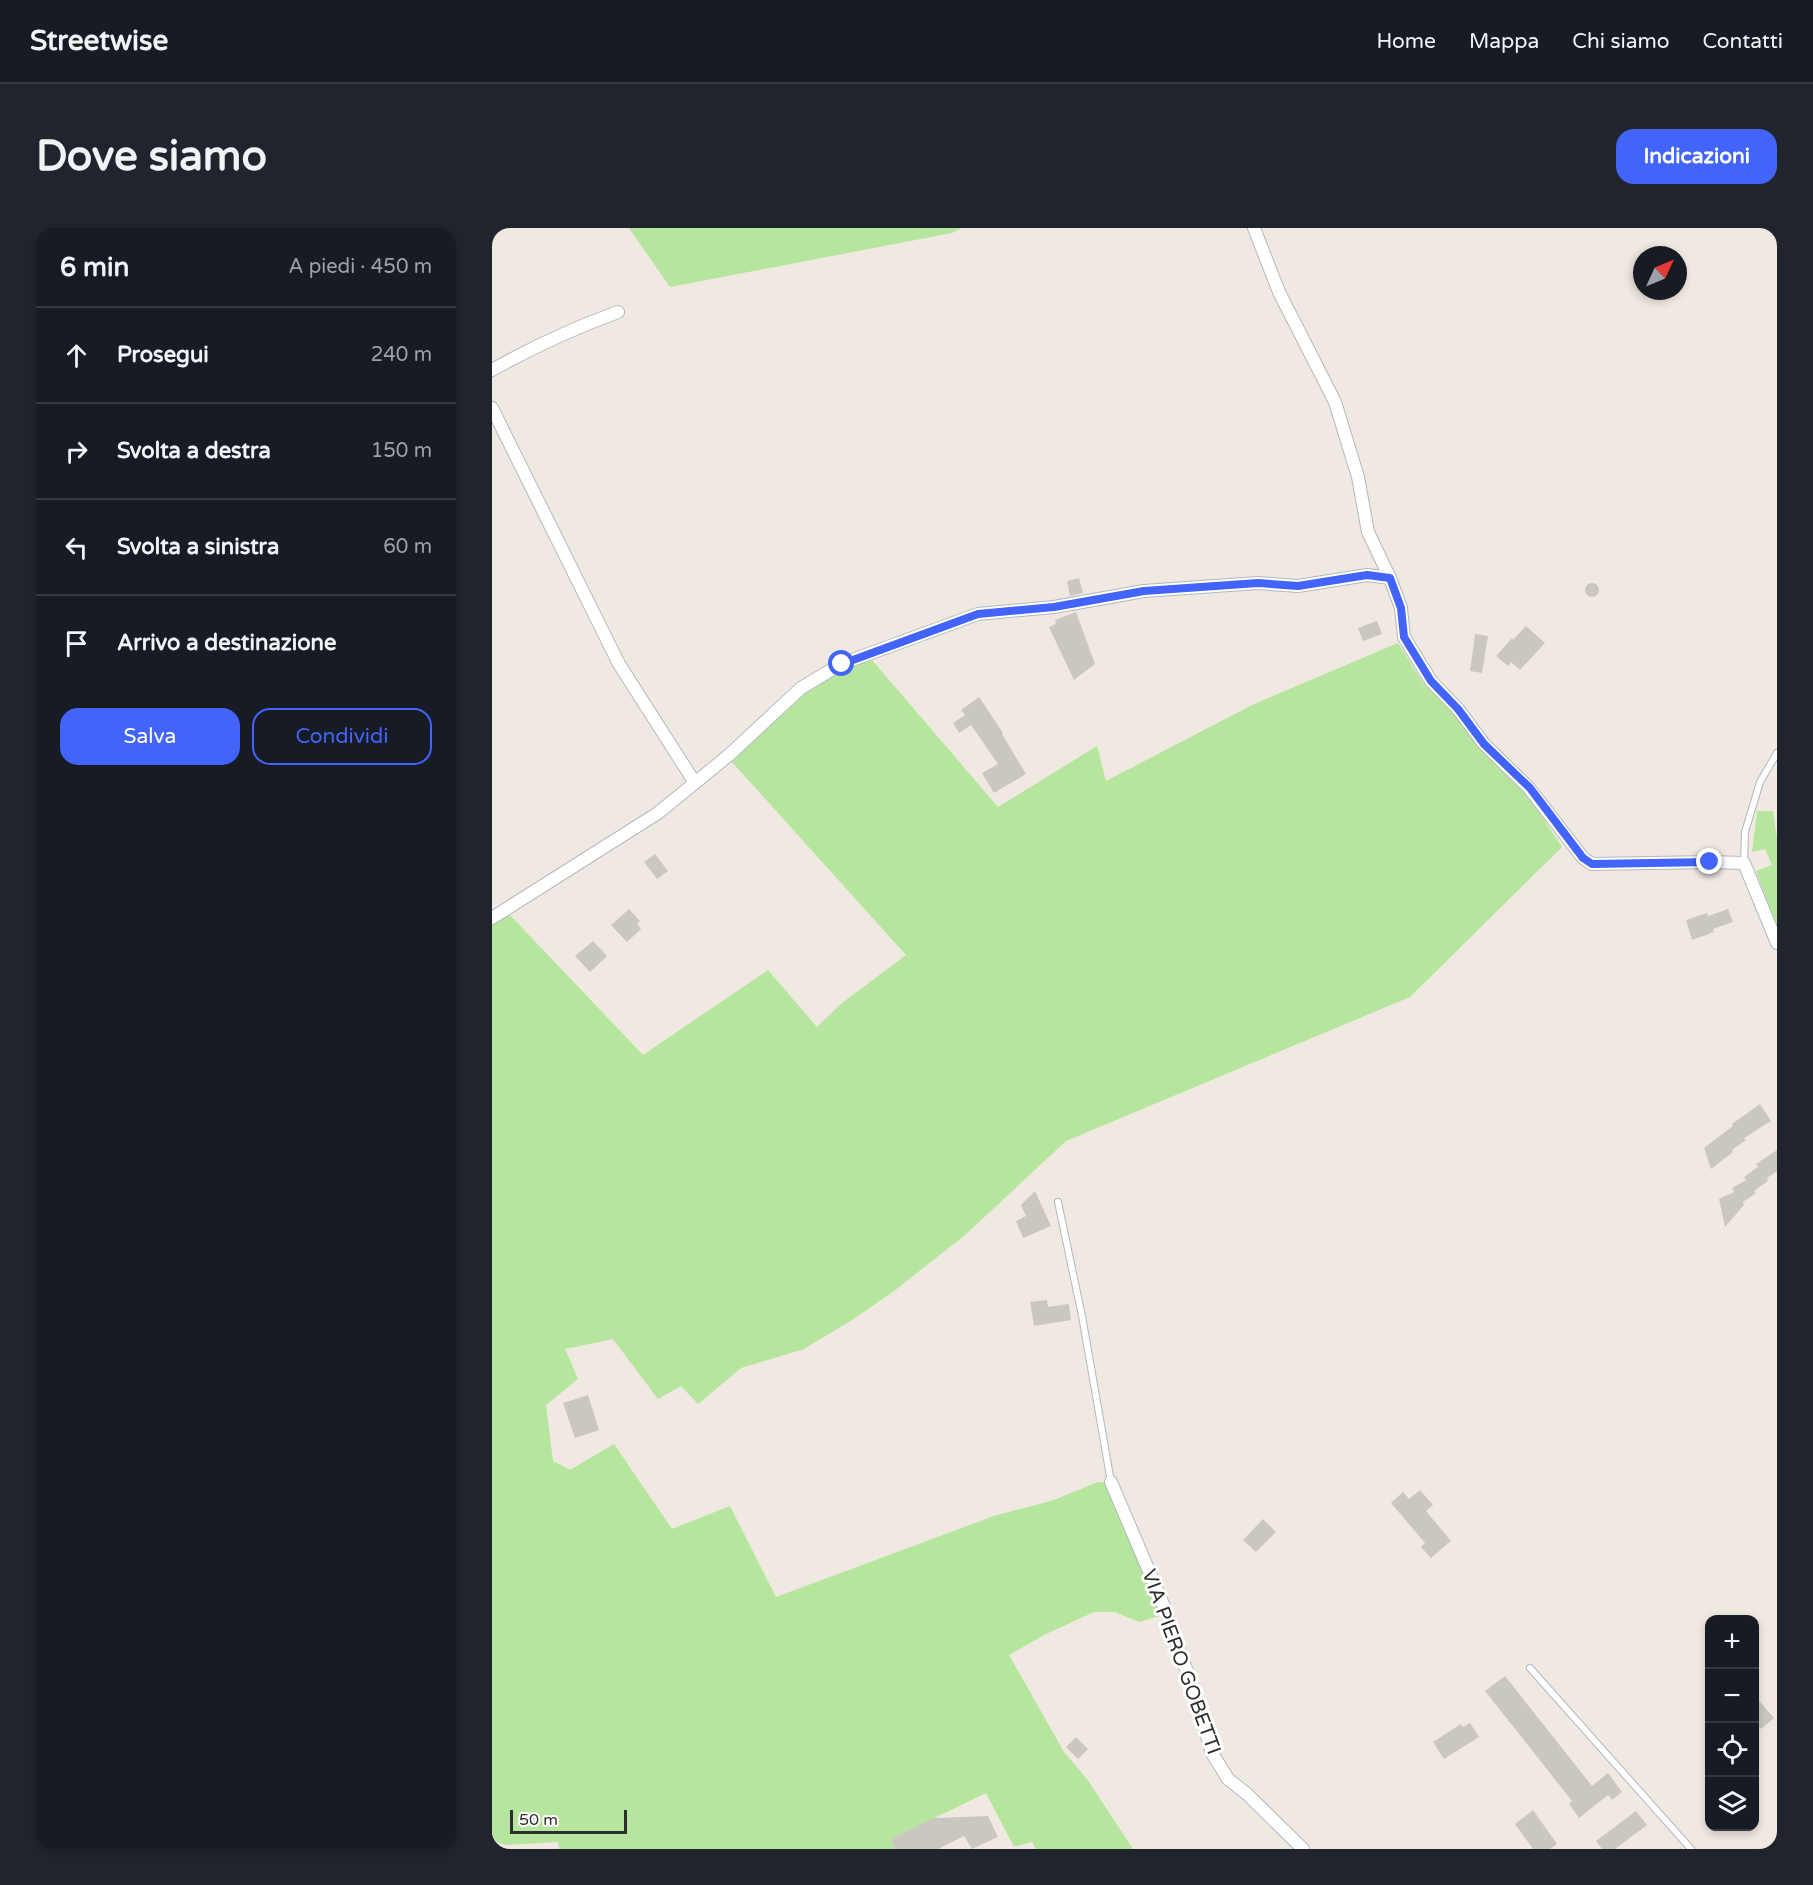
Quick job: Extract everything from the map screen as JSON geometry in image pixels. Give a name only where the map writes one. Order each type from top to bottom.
[{"type":"street","points":[[1254,228],[1279,292],[1335,402],[1358,477],[1368,532],[1390,578],[1401,608],[1404,637],[1431,681],[1458,709],[1484,744],[1530,788],[1583,858],[1592,864],[1744,863],[1777,943]]},
{"type":"street","points":[[492,370],[536,345],[618,312]]},
{"type":"street","points":[[492,408],[619,664],[695,783]]},
{"type":"street","points":[[492,918],[658,813],[729,755],[801,688],[842,664],[978,614],[1054,607],[1144,591],[1258,583],[1298,586],[1367,575],[1390,578]]},
{"type":"street","name":"VIA PIERO GOBETTI","points":[[1111,1482],[1166,1611],[1212,1753],[1228,1779],[1247,1794],[1303,1849]]},
{"type":"lane","points":[[1744,863],[1745,832],[1760,782],[1777,753]]},
{"type":"lane","points":[[1058,1202],[1082,1316],[1111,1482]]},
{"type":"lane","points":[[1530,1668],[1691,1849]]},
{"type":"green space","points":[[629,228],[962,228],[952,233],[670,287]]},
{"type":"green space","points":[[1398,643],[1423,683],[1454,713],[1478,746],[1527,794],[1562,847],[1410,997],[1066,1141],[965,1235],[894,1291],[804,1349],[741,1368],[698,1404],[681,1386],[658,1399],[613,1339],[565,1349],[578,1379],[546,1405],[553,1461],[570,1470],[614,1444],[672,1529],[730,1506],[776,1597],[994,1516],[1054,1500],[1098,1482],[1107,1482],[1163,1615],[1139,1622],[1115,1612],[1094,1612],[1044,1635],[1009,1655],[1064,1752],[1087,1779],[1133,1849],[1036,1849],[1032,1842],[1014,1847],[986,1793],[891,1839],[895,1849],[559,1849],[558,1842],[505,1845],[492,1840],[492,923],[508,913],[643,1055],[768,970],[817,1027],[842,1003],[906,955],[731,761],[804,693],[843,669],[872,660],[998,807],[1097,746],[1106,781],[1254,704]]},
{"type":"green space","points":[[1757,811],[1773,811],[1777,838],[1777,928],[1756,871],[1772,865],[1765,849],[1752,852]]},
{"type":"building","points":[[1079,578],[1083,593],[1070,596],[1067,581]]},
{"type":"building","points":[[1592,583],[1597,585],[1599,590],[1597,595],[1592,597],[1587,595],[1585,590],[1587,585]]},
{"type":"building","points":[[1076,612],[1095,664],[1074,680],[1049,627],[1056,624],[1055,620]]},
{"type":"building","points":[[1377,621],[1382,634],[1363,641],[1358,628]]},
{"type":"building","points":[[1526,626],[1545,643],[1520,670],[1511,662],[1508,666],[1496,656]]},
{"type":"building","points":[[1475,634],[1488,636],[1482,673],[1470,671]]},
{"type":"building","points":[[979,697],[1026,774],[994,793],[982,773],[998,764],[971,725],[959,733],[953,723],[965,715],[961,710]]},
{"type":"building","points":[[655,854],[668,871],[657,879],[644,862]]},
{"type":"building","points":[[629,909],[640,921],[637,924],[641,929],[627,942],[611,925]]},
{"type":"building","points":[[1728,909],[1733,922],[1692,940],[1686,920]]},
{"type":"building","points":[[593,941],[607,956],[590,972],[575,956]]},
{"type":"building","points":[[1760,1104],[1771,1121],[1744,1138],[1746,1140],[1711,1169],[1704,1148]]},
{"type":"building","points":[[1777,1150],[1777,1171],[1754,1191],[1756,1193],[1743,1202],[1744,1205],[1725,1227],[1719,1199],[1734,1192],[1732,1188],[1746,1180],[1744,1177],[1758,1167],[1756,1164]]},
{"type":"building","points":[[1035,1191],[1051,1226],[1023,1238],[1016,1221],[1026,1216],[1021,1205]]},
{"type":"building","points":[[1047,1300],[1048,1307],[1069,1304],[1071,1320],[1034,1326],[1030,1302]]},
{"type":"building","points":[[588,1395],[599,1430],[575,1438],[563,1403]]},
{"type":"building","points":[[1420,1490],[1433,1505],[1426,1511],[1451,1541],[1431,1558],[1421,1547],[1425,1543],[1391,1503],[1403,1492],[1409,1499]]},
{"type":"building","points":[[1263,1519],[1276,1532],[1256,1552],[1243,1540]]},
{"type":"building","points":[[1505,1676],[1592,1786],[1608,1773],[1622,1792],[1612,1800],[1608,1795],[1579,1818],[1569,1804],[1572,1801],[1485,1691]]},
{"type":"building","points":[[1759,1701],[1774,1718],[1761,1729],[1759,1726]]},
{"type":"building","points":[[1470,1723],[1479,1737],[1444,1759],[1433,1742],[1461,1724],[1463,1727]]},
{"type":"building","points":[[1076,1737],[1088,1749],[1078,1759],[1066,1747]]},
{"type":"building","points":[[1533,1810],[1557,1844],[1550,1849],[1533,1849],[1515,1824]]},
{"type":"building","points":[[1636,1811],[1647,1825],[1615,1849],[1602,1849],[1596,1841]]},
{"type":"building","points":[[988,1816],[998,1837],[972,1849],[964,1836],[938,1849],[895,1849],[891,1839],[933,1818]]},
{"type":"route","points":[[842,664],[978,614],[1054,607],[1144,591],[1258,583],[1298,586],[1367,575],[1390,578],[1398,595],[1404,637],[1431,681],[1458,709],[1484,744],[1530,788],[1583,858],[1592,864],[1710,862]]}]
